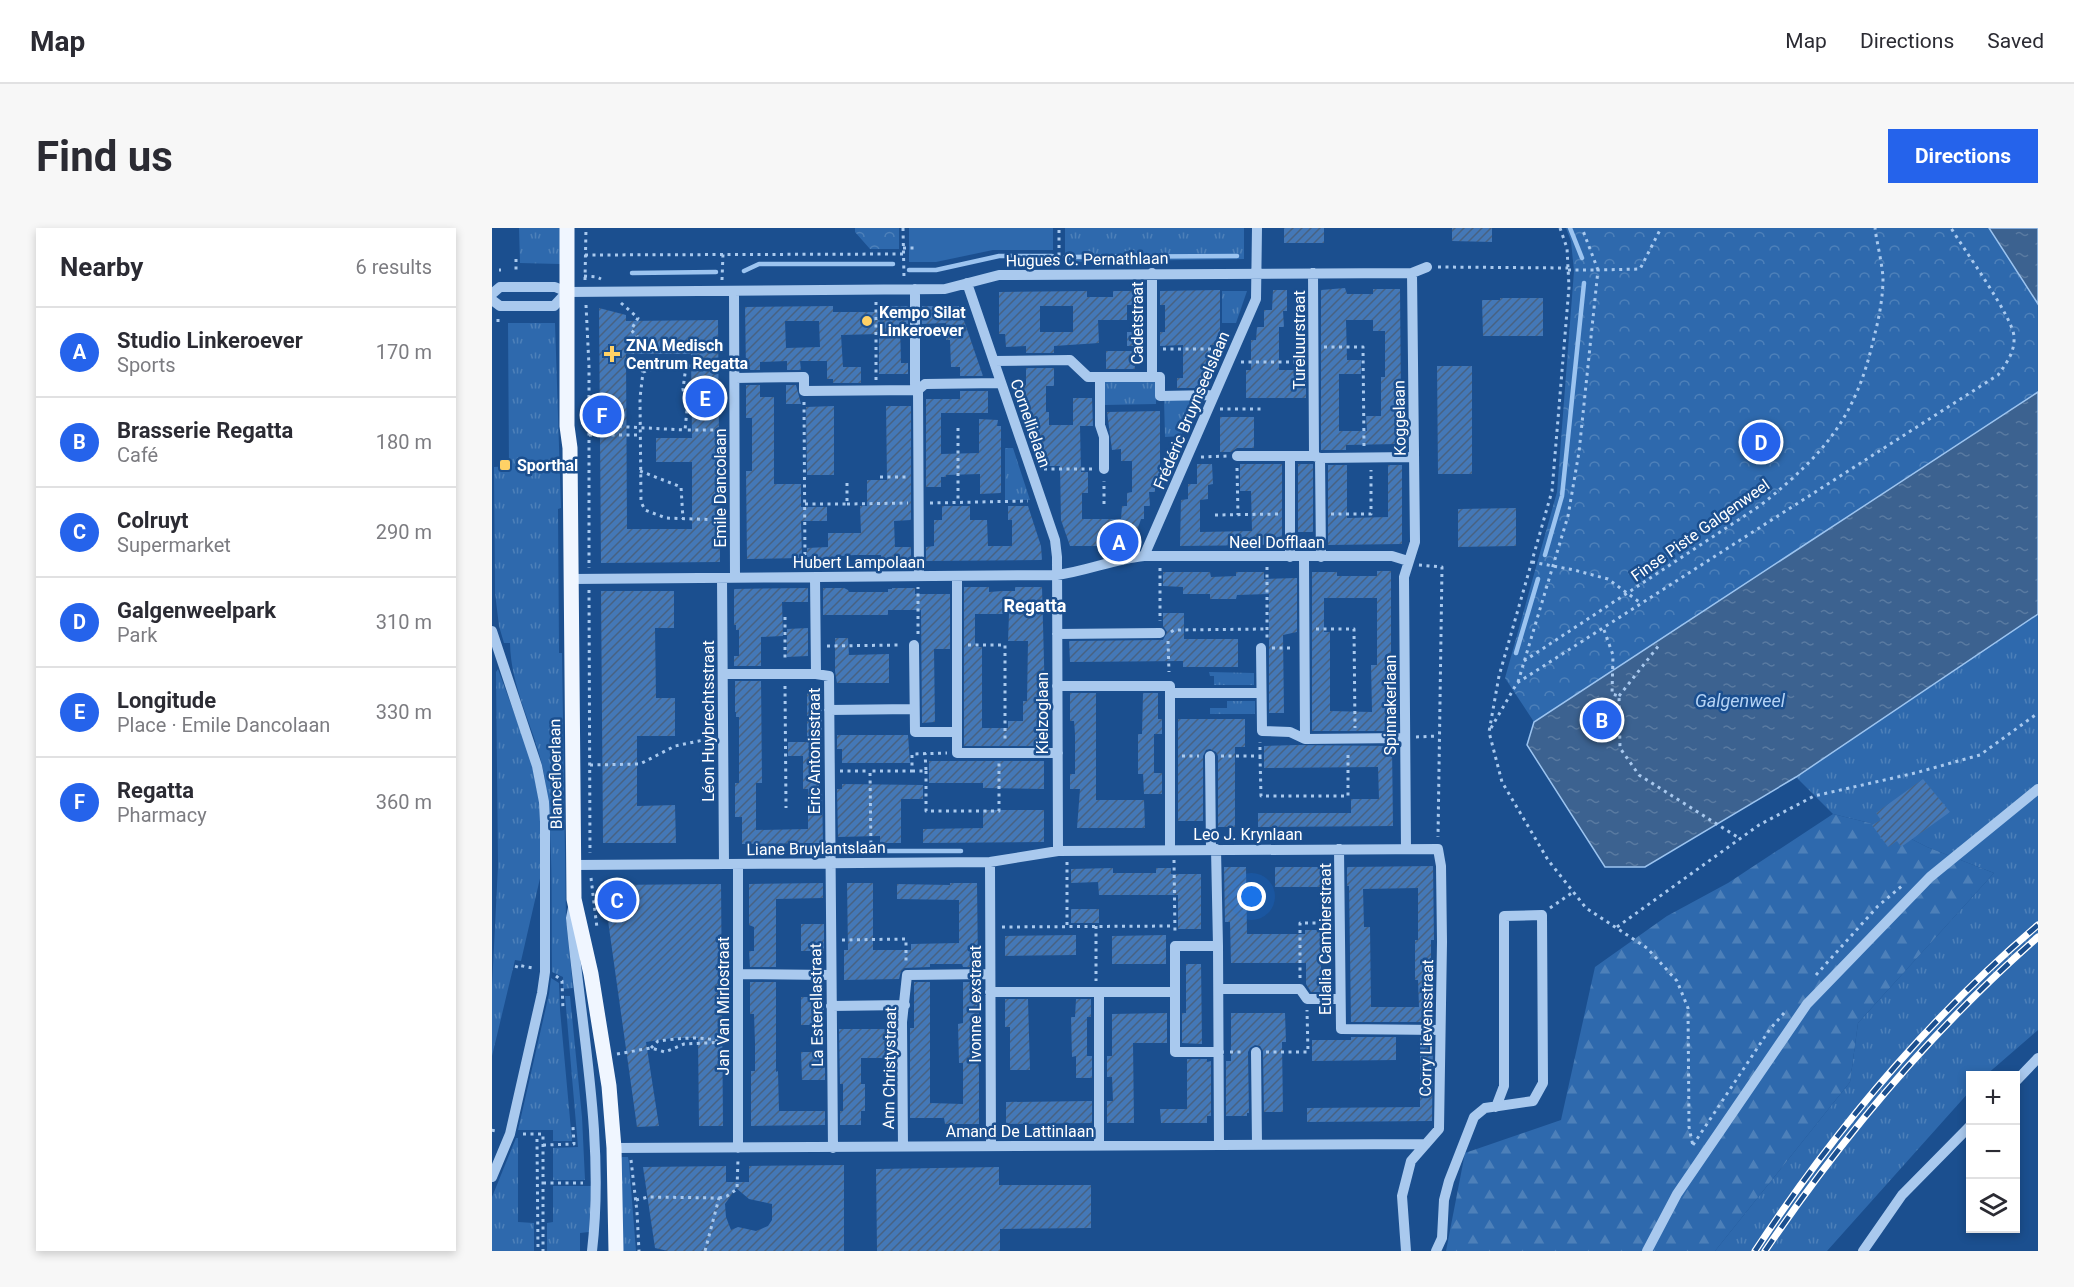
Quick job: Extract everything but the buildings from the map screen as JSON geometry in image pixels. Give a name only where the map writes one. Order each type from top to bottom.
[{"type":"main road","name":"Blancefloerlaan","points":[[567,228],[567,426],[570,448],[572,579],[574,899],[591,974],[603,1048],[614,1148],[616,1251]]},
{"type":"street","name":"Frédéric Bruynseelslaan","points":[[1144,556],[1256,299],[1257,228]]},
{"type":"street","name":"Hugues C. Pernathlaan","points":[[567,292],[945,289],[999,275],[1412,273],[1427,267]]},
{"type":"street","name":"Cadetstraat","points":[[1152,273],[1152,375]]},
{"type":"street","name":"Tureluurstraat","points":[[1313,273],[1314,407],[1321,514],[1321,557]]},
{"type":"street","name":"Koggelaan","points":[[1408,561],[1415,542],[1412,273]]},
{"type":"street","name":"Cornellielaan","points":[[967,283],[1055,540],[1057,575]]},
{"type":"street","points":[[492,294],[500,287],[555,287],[567,292],[554,306],[500,306],[492,300]]},
{"type":"street","points":[[909,289],[915,384],[918,390],[919,576]]},
{"type":"street","name":"Emile Dancolaan","points":[[734,291],[735,578]]},
{"type":"street","points":[[994,361],[1070,360],[1088,377],[1152,375],[1160,377],[1160,396],[1214,395]]},
{"type":"street","points":[[735,378],[804,377],[804,391],[918,390],[924,384],[1001,383]]},
{"type":"street","points":[[1097,377],[1100,425],[1104,437],[1104,469]]},
{"type":"street","points":[[1237,456],[1414,457]]},
{"type":"street","points":[[1290,458],[1290,557]]},
{"type":"street","name":"Hubert Lampolaan","points":[[572,579],[1057,575],[1073,573],[1126,558],[1144,556]]},
{"type":"street","name":"Neel Dofflaan","points":[[1144,556],[1392,556],[1408,561]]},
{"type":"street","points":[[1304,557],[1305,739]]},
{"type":"street","name":"Spinnakerlaan","points":[[1406,848],[1404,577],[1408,561]]},
{"type":"street","name":"Kielzoglaan","points":[[1057,575],[1058,753],[1063,851]]},
{"type":"street","points":[[957,576],[957,753],[1058,753]]},
{"type":"street","points":[[723,675],[816,674],[810,577]]},
{"type":"street","name":"Léon Huybrechtsstraat","points":[[722,578],[724,864]]},
{"type":"street","points":[[492,631],[541,784],[545,822],[546,934],[543,993],[510,1134],[492,1178]]},
{"type":"street","points":[[1057,634],[1160,633]]},
{"type":"street","points":[[916,640],[915,732],[957,732]]},
{"type":"street","points":[[1264,648],[1262,731],[1290,732],[1305,739],[1405,738]]},
{"type":"street","name":"Eric Antonisstraat","points":[[816,674],[829,676],[830,861]]},
{"type":"street","points":[[1058,686],[1158,686],[1170,690],[1262,693]]},
{"type":"street","points":[[1170,690],[1169,756],[1172,850]]},
{"type":"street","points":[[829,710],[914,709]]},
{"type":"street","points":[[1210,756],[1219,989],[1219,1145]]},
{"type":"street","points":[[1647,1251],[1677,1194],[1807,1004],[1930,877],[2038,789]]},
{"type":"street","name":"Eulalia Cambierstraat","points":[[1339,849],[1341,1029],[1440,1030]]},
{"type":"street","name":"Leo J. Krynlaan","points":[[1063,851],[1438,849]]},
{"type":"street","name":"Corry Lievensstraat","points":[[1406,1251],[1402,1196],[1411,1161],[1439,1129],[1441,877],[1438,849]]},
{"type":"street","name":"Liane Bruylantslaan","points":[[574,865],[830,861],[990,862],[1063,851]]},
{"type":"street","name":"La Esterellastraat","points":[[830,861],[833,1148]]},
{"type":"street","name":"Ivonne Lexstraat","points":[[990,862],[991,1146]]},
{"type":"street","name":"Jan Van Mirlostraat","points":[[738,864],[738,1148]]},
{"type":"street","points":[[574,899],[571,918],[591,1102],[595,1183],[592,1251]]},
{"type":"street","points":[[1436,1251],[1442,1238],[1444,1200],[1449,1181],[1474,1117],[1485,1108],[1496,1107],[1533,1101],[1543,1083],[1542,915],[1504,916],[1504,1086],[1496,1107]]},
{"type":"street","points":[[1218,946],[1175,946],[1174,992],[1175,1052],[1219,1052]]},
{"type":"street","points":[[738,974],[831,975]]},
{"type":"street","points":[[906,975],[990,974]]},
{"type":"street","name":"Ann Christystraat","points":[[903,1147],[902,1022],[906,975]]},
{"type":"street","points":[[1219,989],[1300,989],[1307,999],[1340,999]]},
{"type":"street","points":[[990,992],[1174,992]]},
{"type":"street","points":[[1097,992],[1100,1146]]},
{"type":"street","points":[[831,1006],[905,1005]]},
{"type":"street","points":[[1256,1052],[1257,1145]]},
{"type":"street","points":[[2020,1077],[2038,1058]]},
{"type":"street","points":[[1863,1251],[1902,1195],[1966,1131]]},
{"type":"street","name":"Amand De Lattinlaan","points":[[614,1148],[1426,1144]]},
{"type":"path","points":[[586,228],[590,865]]},
{"type":"path","points":[[903,228],[903,254],[909,289]]},
{"type":"path","points":[[1059,228],[1059,274]]},
{"type":"path","points":[[1560,228],[1567,248],[1569,287],[1552,491],[1499,676],[1489,732],[1502,782],[1548,860],[1586,908],[1647,948],[1677,981],[1688,1008],[1689,1128],[1693,1146]]},
{"type":"path","points":[[1489,732],[1517,683],[1568,516],[1579,452],[1598,270],[1582,228]]},
{"type":"path","points":[[1427,267],[1598,270],[1640,268],[1661,228]]},
{"type":"path","name":"Finse Piste Galgenweel","points":[[1524,661],[1761,505],[1798,476],[1826,446],[1851,408],[1867,370],[1878,322],[1883,278],[1875,228]]},
{"type":"path","points":[[1517,683],[1998,375],[2011,356],[2015,336],[2007,316],[1951,228]]},
{"type":"path","points":[[903,248],[916,248]]},
{"type":"path","points":[[722,291],[723,254]]},
{"type":"path","points":[[585,255],[903,254]]},
{"type":"path","points":[[516,259],[516,270]]},
{"type":"path","points":[[876,289],[876,387]]},
{"type":"path","points":[[621,298],[621,304],[638,318],[631,330],[638,336],[632,355],[643,372],[639,427],[640,502],[645,510],[666,518],[735,520]]},
{"type":"path","points":[[498,319],[498,326]]},
{"type":"path","points":[[1314,348],[1363,347],[1371,514],[1321,514]]},
{"type":"path","points":[[1152,349],[1234,349]]},
{"type":"path","points":[[1228,362],[1314,362]]},
{"type":"path","points":[[643,372],[663,366],[735,366]]},
{"type":"path","points":[[685,430],[687,410],[683,389],[687,366]]},
{"type":"path","points":[[804,391],[805,504],[810,577]]},
{"type":"path","points":[[1208,409],[1263,409]]},
{"type":"path","points":[[589,425],[735,430]]},
{"type":"path","points":[[958,428],[958,502]]},
{"type":"path","points":[[589,435],[639,435]]},
{"type":"path","points":[[1187,457],[1237,456],[1238,515]]},
{"type":"path","points":[[1030,469],[1104,469],[1104,504]]},
{"type":"path","points":[[640,470],[681,487],[683,519]]},
{"type":"path","points":[[880,477],[919,477]]},
{"type":"path","points":[[847,480],[847,504]]},
{"type":"path","points":[[805,504],[1042,501]]},
{"type":"path","points":[[1215,515],[1290,514]]},
{"type":"path","points":[[1267,556],[1267,629],[1264,648],[1305,648]]},
{"type":"path","points":[[1160,557],[1160,633]]},
{"type":"path","points":[[1408,561],[1425,567],[1442,567],[1438,849]]},
{"type":"path","points":[[1532,562],[1608,579],[1642,604]]},
{"type":"path","points":[[916,640],[919,576]]},
{"type":"path","points":[[785,617],[785,674]]},
{"type":"path","points":[[1169,672],[1168,634],[1174,630],[1267,629]]},
{"type":"path","points":[[1262,731],[1261,796],[1348,796],[1354,629],[1305,629]]},
{"type":"path","points":[[1604,629],[1613,655],[1612,694],[1619,696]]},
{"type":"path","points":[[1660,644],[1619,696],[1620,748],[1639,774],[1739,838]]},
{"type":"path","points":[[834,646],[889,645]]},
{"type":"path","points":[[926,753],[926,811],[999,811],[1005,645],[957,645]]},
{"type":"path","points":[[785,689],[786,808]]},
{"type":"path","points":[[1617,927],[1739,838],[1814,796],[1915,773],[1980,755],[2038,713]]},
{"type":"path","points":[[1405,738],[1438,736]]},
{"type":"path","points":[[590,765],[640,764],[675,746],[707,738],[723,738]]},
{"type":"path","points":[[912,771],[912,754],[957,753]]},
{"type":"path","points":[[1169,756],[1260,756]]},
{"type":"path","points":[[829,771],[926,771]]},
{"type":"path","points":[[870,771],[871,861]]},
{"type":"path","points":[[1172,850],[1175,946]]},
{"type":"path","points":[[1063,851],[1067,926]]},
{"type":"path","points":[[1542,915],[1573,892]]},
{"type":"path","points":[[1300,989],[1300,923],[1340,923]]},
{"type":"path","points":[[1096,926],[1097,992]]},
{"type":"path","points":[[990,927],[1174,926]]},
{"type":"path","points":[[830,940],[906,939],[906,975]]},
{"type":"path","points":[[562,993],[562,1010]]},
{"type":"path","points":[[1219,1052],[1308,1052],[1307,999]]},
{"type":"path","points":[[651,1048],[658,1041],[673,1039],[713,1039],[722,1042]]},
{"type":"path","points":[[615,1054],[651,1048],[665,1052],[684,1044],[738,1042]]},
{"type":"path","points":[[493,1132],[494,1126]]},
{"type":"path","points":[[543,1145],[574,1144],[573,1127]]},
{"type":"path","points":[[543,1134],[543,1251]]},
{"type":"path","points":[[537,1139],[537,1251]]},
{"type":"path","points":[[636,1200],[648,1197],[728,1196],[737,1189],[738,1148]]},
{"type":"path","points":[[543,1183],[595,1183]]},
{"type":"path","points":[[705,1251],[718,1197]]},
{"type":"green space","points":[[519,228],[560,228],[560,264],[520,263]]},
{"type":"green space","points":[[855,228],[899,228],[899,249],[870,249],[855,232]]},
{"type":"green space","points":[[909,228],[1053,228],[1053,250],[993,250],[936,262],[909,262]]},
{"type":"green space","points":[[1065,228],[1244,228],[1244,259],[1065,262]]},
{"type":"green space","points":[[1566,228],[1989,228],[2038,304],[2038,392],[1534,722],[1505,678],[1557,492],[1574,271],[1571,241]]},
{"type":"green space","points":[[1222,291],[1247,291],[1236,323],[1222,323]]},
{"type":"green space","points":[[508,323],[555,323],[561,508],[558,509],[559,653],[562,653],[566,920],[573,988],[563,989],[563,977],[552,972],[551,852],[545,780],[537,746],[515,679],[510,643],[504,643],[499,626],[495,593],[494,467],[509,466]]},
{"type":"green space","points":[[1156,381],[1156,404],[1104,405],[1104,382]]},
{"type":"green space","points":[[1164,399],[1198,399],[1181,436],[1165,437]]},
{"type":"green space","points":[[1005,448],[1013,448],[1030,500],[1005,500]]},
{"type":"green space","points":[[2038,614],[2038,1030],[1991,1071],[1966,1071],[1966,1095],[1827,1251],[1715,1251],[1850,1082],[1858,1023],[1994,873],[1927,847],[1890,828],[1833,814],[1796,777]]},
{"type":"green space","points":[[498,669],[531,759],[540,806],[541,874],[521,961],[515,960],[492,1056],[492,987],[498,866],[496,672]]},
{"type":"green space","points":[[1209,672],[1254,673],[1254,685],[1214,685],[1214,676],[1210,676]]},
{"type":"green space","points":[[1227,701],[1255,701],[1255,714],[1210,714],[1210,708],[1227,708]]},
{"type":"green space","points":[[1833,814],[1890,828],[1927,847],[1994,873],[1858,1023],[1850,1082],[1715,1251],[1446,1251],[1465,1153],[1561,1120],[1595,967],[1667,916],[1728,883]]},
{"type":"green space","points":[[551,978],[559,983],[572,1141],[553,1141],[553,1130],[518,1130]]},
{"type":"green space","points":[[565,996],[570,996],[582,1117],[585,1180],[553,1180],[553,1148],[578,1147]]},
{"type":"green space","points":[[516,1138],[518,1138],[518,1222],[534,1223],[534,1251],[492,1251],[492,1197]]},
{"type":"green space","points":[[622,1157],[628,1157],[629,1163],[636,1251],[621,1251],[620,1160]]},
{"type":"green space","points":[[553,1186],[591,1186],[589,1232],[580,1233],[580,1251],[547,1251],[547,1223],[553,1222]]},
{"type":"water","points":[[1989,228],[2038,228],[2038,304]]},
{"type":"water","name":"Galgenweel","points":[[2038,392],[2038,614],[1796,777],[1645,867],[1605,867],[1527,745],[1534,722]]},
{"type":"waterway","points":[[1570,228],[1582,258]]},
{"type":"waterway","points":[[909,270],[936,270],[999,256],[1052,256]]},
{"type":"waterway","points":[[1065,257],[1237,256]]},
{"type":"waterway","points":[[744,271],[759,264],[893,264]]},
{"type":"waterway","points":[[632,273],[716,272]]},
{"type":"waterway","points":[[1545,555],[1562,496],[1584,283]]},
{"type":"waterway","points":[[1516,653],[1538,579]]},
{"type":"waterway","points":[[810,851],[822,851]]},
{"type":"waterway","points":[[884,851],[961,851]]},
{"type":"waterway","points":[[757,852],[782,852]]},
{"type":"railway","points":[[1755,1251],[1817,1163],[1885,1078],[1958,999],[2038,925]]},
{"type":"railway","points":[[1765,1251],[1826,1166],[1891,1085],[1962,1009],[2038,937]]},
{"type":"place","name":"Kempo Silat Linkeroever","points":[[867,321]]},
{"type":"place","name":"ZNA Medisch Centrum Regatta","points":[[612,354]]},
{"type":"place","name":"Longitude","points":[[705,398]]},
{"type":"place","name":"Regatta","points":[[602,415]]},
{"type":"place","name":"Galgenweelpark","points":[[1761,442]]},
{"type":"place","name":"Sporthal","points":[[505,465]]},
{"type":"place","name":"Studio Linkeroever","points":[[1119,542]]},
{"type":"place","name":"Brasserie Regatta","points":[[1602,720]]},
{"type":"place","name":"Colruyt","points":[[617,900]]},
{"type":"district","name":"Regatta","points":[[1035,606]]}]
